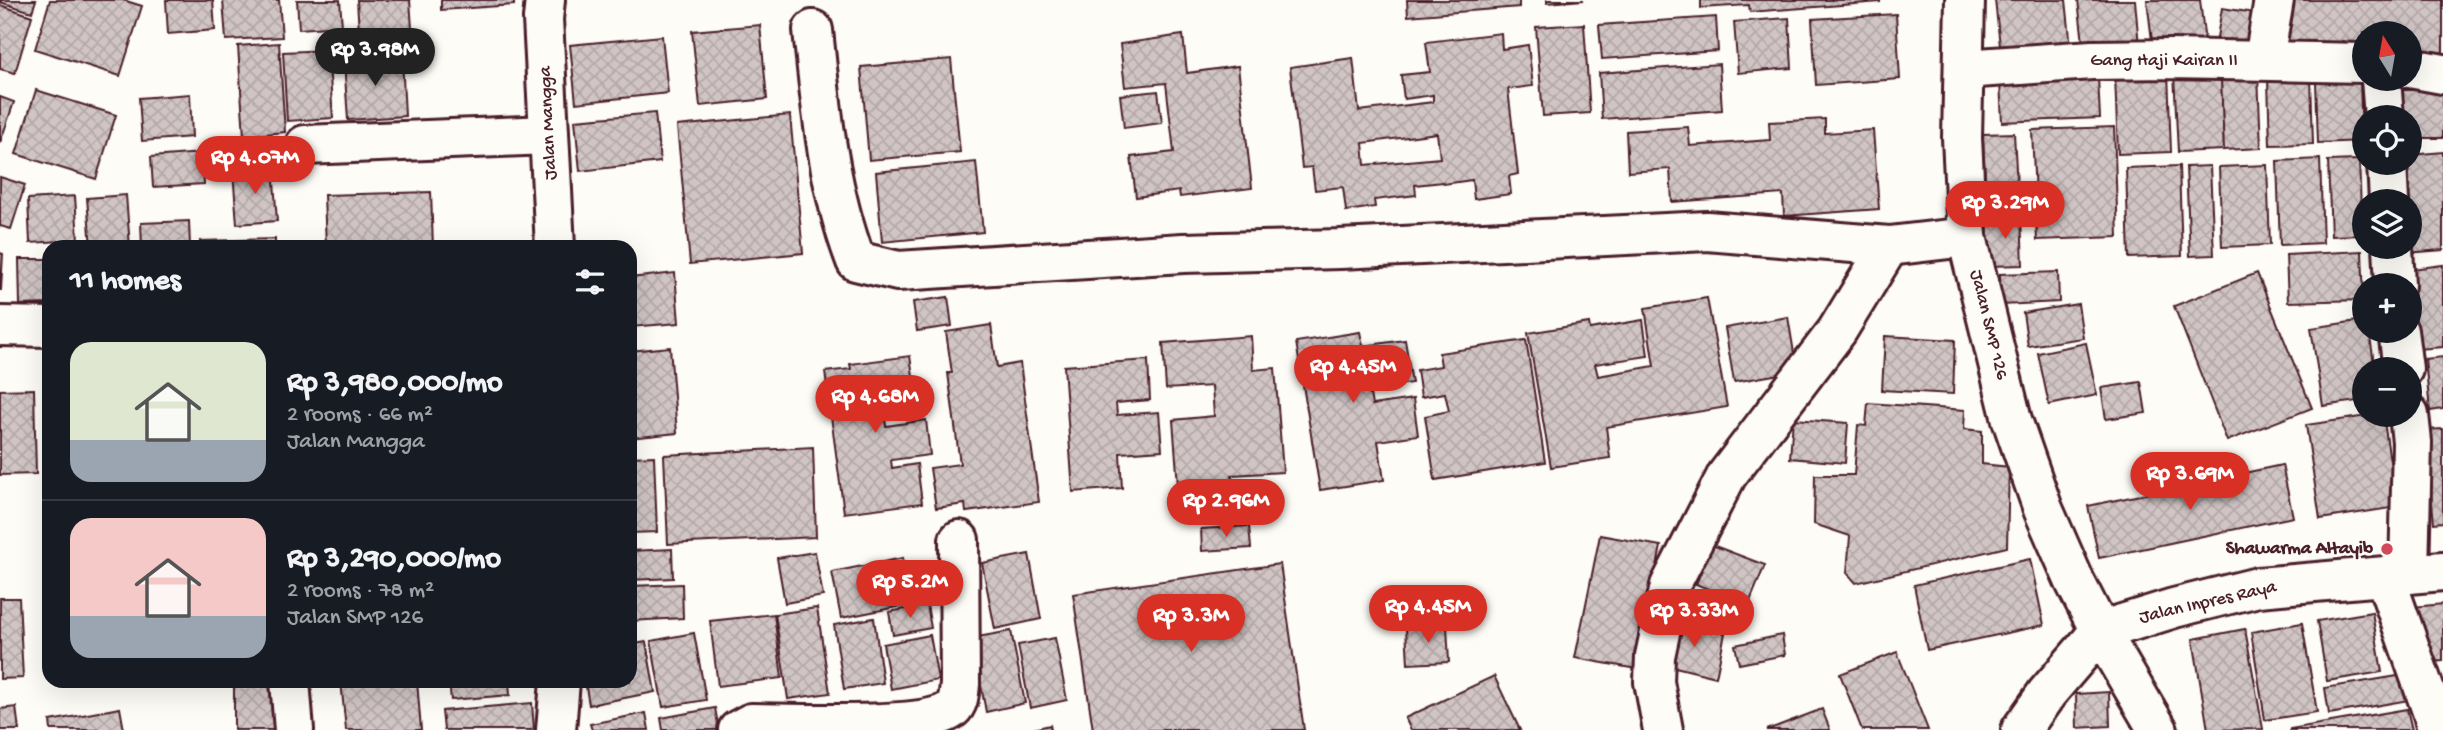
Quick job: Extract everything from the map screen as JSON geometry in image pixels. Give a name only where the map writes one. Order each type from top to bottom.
[{"type":"street","name":"Jalan Mangga","points":[[545,0],[543,19],[555,240]]},
{"type":"street","name":"Jalan SMP 126","points":[[1965,0],[1962,179],[1967,237],[2012,420],[2043,509],[2100,631],[2158,730]]},
{"type":"street","points":[[2264,60],[2274,0]]},
{"type":"street","points":[[813,30],[823,125],[843,227],[856,261],[898,271],[1183,253],[1340,250],[1707,232],[1889,246],[1967,237]]},
{"type":"street","name":"Gang Haji Kairan II","points":[[1964,69],[2092,60],[2352,63]]},
{"type":"street","points":[[2422,70],[2443,74]]},
{"type":"street","points":[[305,145],[549,135]]},
{"type":"street","points":[[1663,730],[1654,682],[1655,656],[1670,586],[1727,475],[1838,331],[1889,246]]},
{"type":"street","points":[[0,326],[42,327]]},
{"type":"street","points":[[2410,427],[2412,574],[2437,730]]},
{"type":"street","points":[[738,730],[751,723],[939,724],[953,709],[958,699],[960,684],[959,540]]},
{"type":"street","name":"Jalan Inpres Raya","points":[[2100,631],[2174,608],[2258,587],[2412,574]]},
{"type":"street","points":[[2021,730],[2047,693],[2100,631]]},
{"type":"street","points":[[291,688],[294,730]]},
{"type":"street","points":[[556,730],[559,688]]},
{"type":"building","points":[[0,0],[36,0],[32,12]]},
{"type":"building","points":[[50,0],[123,0],[142,6],[120,76],[35,49]]},
{"type":"building","points":[[166,0],[213,0],[215,30],[168,34]]},
{"type":"building","points":[[223,0],[279,0],[282,37],[226,40]]},
{"type":"building","points":[[297,0],[340,0],[342,26],[299,29]]},
{"type":"building","points":[[357,0],[410,0],[412,28],[359,32]]},
{"type":"building","points":[[441,0],[514,0],[514,5],[441,10]]},
{"type":"building","points":[[1407,0],[1519,0],[1519,7],[1408,16]]},
{"type":"building","points":[[1547,0],[1584,0],[1547,3]]},
{"type":"building","points":[[1701,0],[1880,2],[1750,12],[1749,5],[1701,8]]},
{"type":"building","points":[[1995,0],[2066,0],[2071,47],[2001,55]]},
{"type":"building","points":[[2078,0],[2135,0],[2139,46],[2084,51]]},
{"type":"building","points":[[2147,0],[2200,0],[2205,43],[2153,49]]},
{"type":"building","points":[[2279,0],[2443,0],[2443,57],[2422,54],[2422,21],[2352,21],[2352,43],[2342,41],[2339,51],[2273,41]]},
{"type":"building","points":[[0,5],[32,16],[15,73],[0,69]]},
{"type":"building","points":[[2222,8],[2262,14],[2255,56],[2215,49]]},
{"type":"building","points":[[1896,14],[1900,79],[1816,85],[1812,19]]},
{"type":"building","points":[[1716,17],[1718,51],[1602,59],[1599,25]]},
{"type":"building","points":[[1789,18],[1792,68],[1738,73],[1734,22]]},
{"type":"building","points":[[1584,24],[1590,113],[1543,116],[1536,27]]},
{"type":"building","points":[[760,25],[767,99],[700,106],[692,31]]},
{"type":"building","points":[[1501,33],[1502,49],[1528,45],[1533,86],[1508,89],[1518,174],[1509,176],[1511,194],[1474,199],[1472,180],[1443,182],[1415,185],[1416,195],[1374,200],[1375,207],[1346,211],[1343,187],[1315,190],[1312,167],[1302,168],[1290,67],[1353,58],[1359,111],[1433,102],[1433,95],[1404,99],[1401,75],[1430,72],[1426,42]],"holes":[[[1437,133],[1440,158],[1365,165],[1363,143]]]},
{"type":"building","points":[[1183,35],[1187,73],[1238,66],[1252,188],[1180,197],[1179,191],[1136,197],[1131,157],[1174,152],[1166,83],[1125,87],[1120,44]]},
{"type":"building","points":[[662,36],[668,93],[576,103],[570,45]]},
{"type":"building","points":[[279,43],[285,132],[244,136],[238,46]]},
{"type":"building","points":[[328,50],[333,118],[287,121],[283,52]]},
{"type":"building","points":[[402,57],[405,116],[348,120],[344,61]]},
{"type":"building","points":[[951,59],[960,152],[869,160],[861,67]]},
{"type":"building","points":[[1719,64],[1722,110],[1602,119],[1599,73]]},
{"type":"building","points":[[2221,71],[2224,150],[2178,152],[2174,73]]},
{"type":"building","points":[[2168,72],[2171,152],[2118,154],[2115,75]]},
{"type":"building","points":[[2258,74],[2261,148],[2224,150],[2221,77]]},
{"type":"building","points":[[2098,77],[2100,118],[2002,122],[2000,81]]},
{"type":"building","points":[[2311,78],[2313,144],[2270,145],[2268,80]]},
{"type":"building","points":[[2352,80],[2352,91],[2360,91],[2361,105],[2352,105],[2352,141],[2318,143],[2316,82]]},
{"type":"building","points":[[36,90],[116,115],[96,179],[16,154]]},
{"type":"building","points":[[2443,90],[2443,138],[2422,138],[2422,105],[2394,105],[2394,91]]},
{"type":"building","points":[[1158,91],[1162,123],[1124,128],[1120,95]]},
{"type":"building","points":[[190,94],[192,137],[142,141],[139,98]]},
{"type":"building","points":[[0,97],[14,102],[0,143]]},
{"type":"building","points":[[655,113],[660,162],[580,171],[575,120]]},
{"type":"building","points":[[790,115],[803,253],[690,264],[677,126]]},
{"type":"building","points":[[1825,119],[1825,133],[1873,130],[1879,209],[1784,216],[1783,194],[1672,202],[1670,169],[1628,172],[1626,131],[1688,127],[1690,146],[1770,140],[1769,122]]},
{"type":"building","points":[[2114,127],[2118,237],[2037,240],[2032,130]]},
{"type":"building","points":[[2014,133],[2018,205],[1986,206],[1983,134]]},
{"type":"building","points":[[2443,152],[2443,250],[2422,252],[2422,189],[2401,189],[2400,175],[2422,175],[2422,154]]},
{"type":"building","points":[[202,153],[204,184],[153,187],[151,157]]},
{"type":"building","points":[[2320,159],[2323,243],[2280,245],[2277,161]]},
{"type":"building","points":[[2352,160],[2352,175],[2360,175],[2360,189],[2352,189],[2352,235],[2331,236],[2328,161]]},
{"type":"building","points":[[976,162],[983,232],[882,242],[876,172]]},
{"type":"building","points":[[2267,165],[2270,245],[2222,247],[2219,167]]},
{"type":"building","points":[[2179,166],[2182,256],[2129,258],[2126,168]]},
{"type":"building","points":[[2210,166],[2214,255],[2190,256],[2186,167]]},
{"type":"building","points":[[273,168],[277,221],[237,224],[233,171]]},
{"type":"building","points":[[0,177],[25,185],[11,229],[0,226]]},
{"type":"building","points":[[431,192],[433,240],[326,240],[324,195]]},
{"type":"building","points":[[126,195],[129,240],[90,240],[87,198]]},
{"type":"building","points":[[75,196],[78,240],[42,240],[42,242],[30,243],[28,199]]},
{"type":"building","points":[[2021,216],[2023,265],[1989,266],[1987,218]]},
{"type":"building","points":[[189,221],[190,240],[142,240],[141,223]]},
{"type":"building","points":[[2352,252],[2352,259],[2362,259],[2363,273],[2352,273],[2352,300],[2288,302],[2286,255]]},
{"type":"building","points":[[0,253],[3,254],[1,290],[0,290]]},
{"type":"building","points":[[19,259],[42,259],[42,304],[20,305]]},
{"type":"building","points":[[2443,265],[2443,347],[2418,349],[2417,343],[2422,343],[2422,273],[2411,273],[2411,269]]},
{"type":"building","points":[[2058,272],[2059,302],[2001,305],[2000,274]]},
{"type":"building","points":[[675,273],[679,323],[637,326],[637,277]]},
{"type":"building","points":[[2257,273],[2312,408],[2227,441],[2174,306]]},
{"type":"building","points":[[948,297],[952,326],[917,331],[913,302]]},
{"type":"building","points":[[1707,298],[1727,407],[1606,427],[1610,458],[1551,467],[1528,333],[1589,323],[1590,329],[1643,320],[1648,356],[1595,364],[1598,376],[1654,366],[1645,308]]},
{"type":"building","points":[[2078,304],[2083,338],[2028,346],[2023,313]]},
{"type":"building","points":[[1788,317],[1797,371],[1734,382],[1725,328]]},
{"type":"building","points":[[2352,322],[2352,343],[2371,343],[2373,357],[2352,357],[2352,402],[2323,406],[2311,328]]},
{"type":"building","points":[[991,325],[997,367],[1020,363],[1039,502],[966,512],[965,504],[936,508],[930,468],[960,464],[948,373],[952,373],[946,332]]},
{"type":"building","points":[[1360,332],[1363,346],[1405,340],[1412,383],[1369,389],[1372,405],[1413,399],[1418,435],[1378,441],[1384,480],[1320,490],[1296,342]]},
{"type":"building","points":[[1251,336],[1253,370],[1275,368],[1283,472],[1232,475],[1234,496],[1179,499],[1173,420],[1214,416],[1212,386],[1166,389],[1163,343]]},
{"type":"building","points":[[1885,336],[1955,340],[1953,394],[1882,390]]},
{"type":"building","points":[[1526,340],[1545,462],[1435,480],[1425,416],[1449,411],[1445,393],[1421,397],[1417,370],[1441,366],[1439,353]]},
{"type":"building","points":[[2086,343],[2097,395],[2049,405],[2038,353]]},
{"type":"building","points":[[670,347],[677,433],[637,437],[637,350]]},
{"type":"building","points":[[910,356],[917,402],[883,406],[886,426],[926,420],[930,455],[891,460],[892,468],[917,464],[922,503],[844,513],[825,372],[851,369],[850,364]]},
{"type":"building","points":[[2443,357],[2443,409],[2430,411],[2425,359]]},
{"type":"building","points":[[1148,360],[1150,400],[1116,403],[1117,415],[1159,412],[1162,450],[1120,453],[1122,488],[1073,492],[1064,366]]},
{"type":"building","points":[[2141,382],[2146,413],[2106,419],[2101,388]]},
{"type":"building","points":[[34,389],[36,474],[0,475],[0,390]]},
{"type":"building","points":[[1868,403],[1965,410],[1964,429],[1982,431],[1982,464],[2009,467],[2007,547],[1856,583],[1847,573],[1850,536],[1814,524],[1815,475],[1854,475],[1858,425],[1866,426]]},
{"type":"building","points":[[2352,418],[2352,427],[2385,427],[2397,507],[2320,519],[2306,425]]},
{"type":"building","points":[[1793,419],[1848,423],[1845,463],[1790,458]]},
{"type":"building","points":[[2443,429],[2443,522],[2434,523],[2425,430]]},
{"type":"building","points":[[813,447],[816,537],[668,544],[664,455]]},
{"type":"building","points":[[654,456],[657,532],[637,533],[637,457]]},
{"type":"building","points":[[2282,465],[2293,517],[2099,558],[2088,506]]},
{"type":"building","points":[[1249,526],[1251,548],[1202,551],[1201,529]]},
{"type":"building","points":[[1600,535],[1661,546],[1637,669],[1575,658]]},
{"type":"building","points":[[1712,545],[1765,565],[1748,606],[1696,584]]},
{"type":"building","points":[[672,549],[673,578],[637,580],[637,551]]},
{"type":"building","points":[[815,552],[823,596],[785,603],[777,558]]},
{"type":"building","points":[[1029,554],[1041,619],[995,629],[982,563]]},
{"type":"building","points":[[903,558],[912,604],[841,618],[832,572]]},
{"type":"building","points":[[2030,559],[2044,625],[1927,650],[1914,585]]},
{"type":"building","points":[[1280,564],[1304,730],[1093,730],[1073,594]]},
{"type":"building","points":[[682,584],[683,618],[637,621],[637,586]]},
{"type":"building","points":[[0,598],[19,598],[23,678],[0,679]]},
{"type":"building","points":[[2443,604],[2443,661],[2419,663],[2413,607]]},
{"type":"building","points":[[927,605],[931,628],[893,635],[889,612]]},
{"type":"building","points":[[817,608],[830,693],[788,699],[775,614]]},
{"type":"building","points":[[2372,612],[2382,672],[2327,681],[2317,621]]},
{"type":"building","points":[[774,614],[782,678],[718,686],[710,621]]},
{"type":"building","points":[[874,618],[883,683],[844,689],[834,625]]},
{"type":"building","points":[[1673,622],[1725,633],[1716,677],[1663,664]]},
{"type":"building","points":[[2302,623],[2317,712],[2265,720],[2251,632]]},
{"type":"building","points":[[1447,626],[1449,662],[1408,664],[1406,628]]},
{"type":"building","points":[[2245,629],[2263,729],[2208,730],[2193,639]]},
{"type":"building","points":[[1011,631],[1025,703],[986,712],[972,638]]},
{"type":"building","points":[[694,633],[706,700],[663,707],[651,641]]},
{"type":"building","points":[[930,635],[938,680],[891,689],[883,644]]},
{"type":"building","points":[[1782,635],[1785,655],[1739,664],[1735,645]]},
{"type":"building","points":[[1055,638],[1067,700],[1030,708],[1018,645]]},
{"type":"building","points":[[646,642],[655,692],[589,705],[586,688],[637,688],[637,644]]},
{"type":"building","points":[[1897,652],[1928,730],[1862,730],[1840,674]]},
{"type":"building","points":[[2404,675],[2409,700],[2329,714],[2325,688]]},
{"type":"building","points":[[1494,676],[1520,730],[1411,730],[1405,718]]},
{"type":"building","points":[[234,688],[285,688],[285,730],[234,730]]},
{"type":"building","points":[[342,688],[418,688],[421,730],[346,730]]},
{"type":"building","points":[[450,688],[510,688],[510,695],[451,700]]},
{"type":"building","points":[[2109,692],[2110,726],[2077,728],[2076,694]]},
{"type":"building","points":[[532,703],[534,730],[444,730],[442,711]]},
{"type":"building","points":[[16,707],[19,730],[0,730],[0,709]]},
{"type":"building","points":[[120,708],[124,730],[51,730],[50,721]]},
{"type":"building","points":[[715,708],[719,730],[663,730],[661,718]]},
{"type":"building","points":[[1822,709],[1830,730],[1767,730]]},
{"type":"building","points":[[2407,709],[2412,730],[2290,730],[2290,729]]},
{"type":"building","points":[[646,713],[649,730],[592,730],[590,724]]},
{"type":"building","points":[[1050,725],[1051,730],[1029,730]]},
{"type":"place","name":"Shawarma Altayib","points":[[2387,549]]}]
